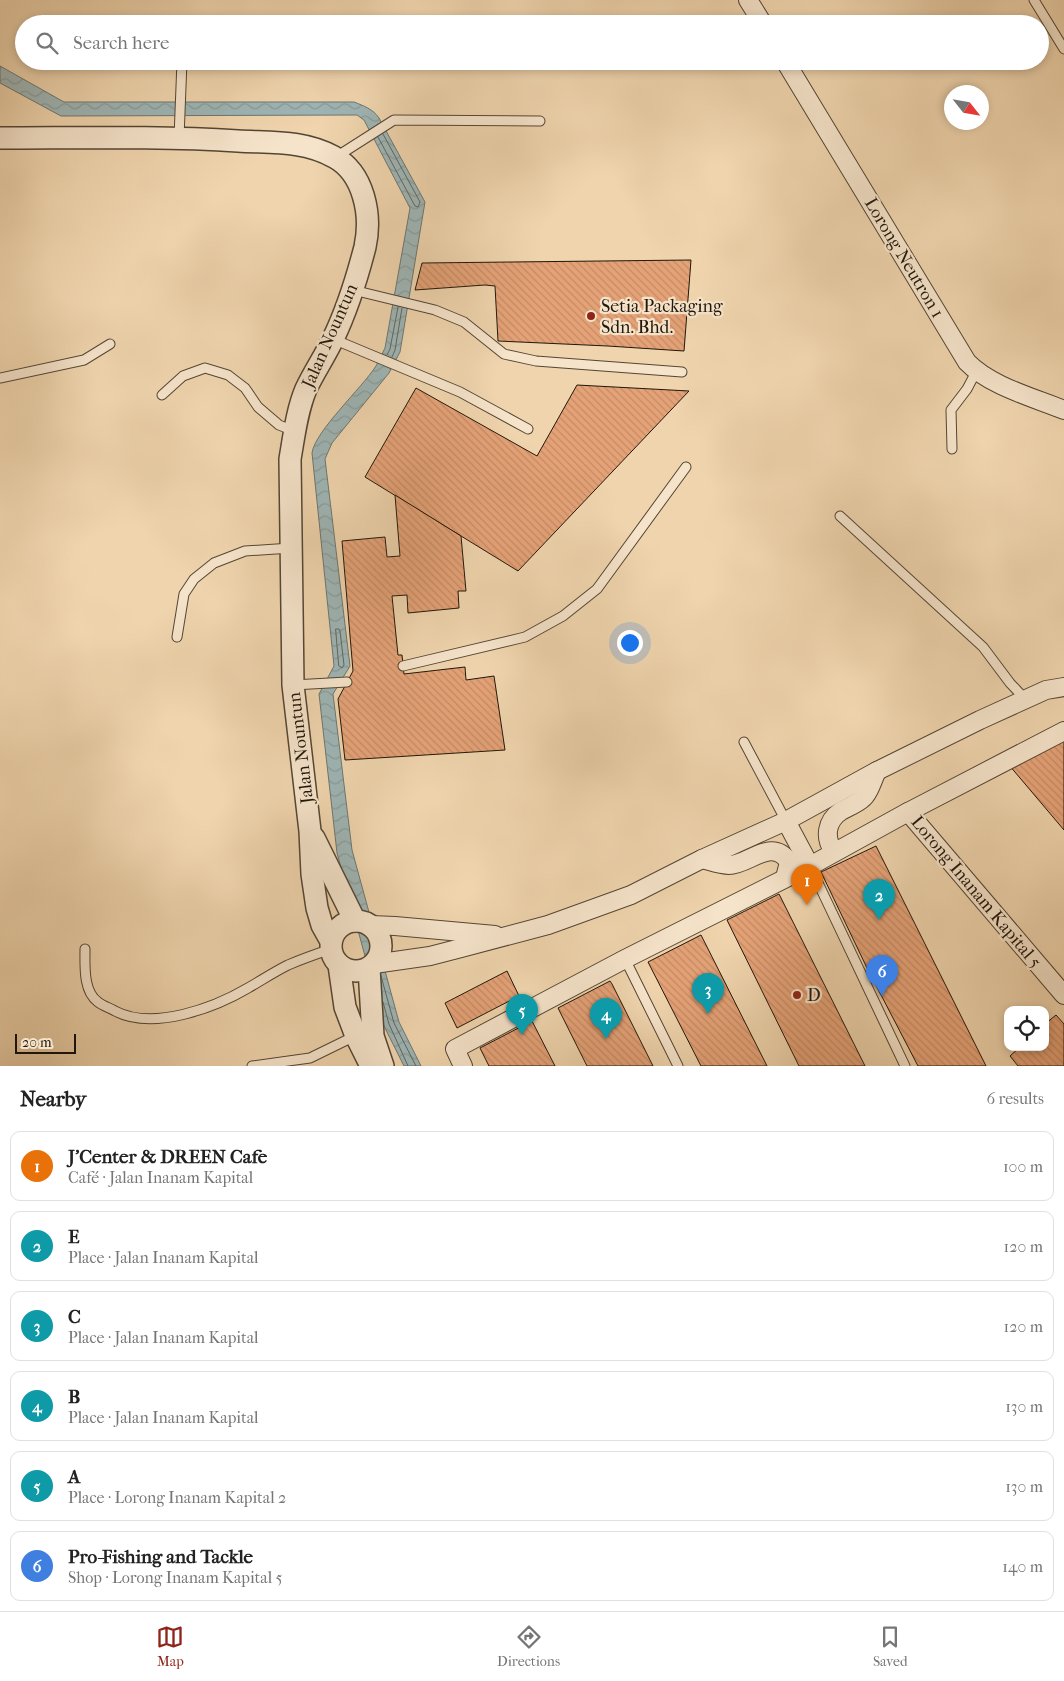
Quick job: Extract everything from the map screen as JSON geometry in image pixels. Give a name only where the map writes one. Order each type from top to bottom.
[{"type":"street","points":[[748,0],[757,15]]},
{"type":"street","name":"Lorong Neutron 1","points":[[790,70],[966,362],[976,372],[989,380],[1064,410]]},
{"type":"street","name":"Jalan Nountun","points":[[0,138],[180,128],[293,143],[320,150],[335,157],[357,179],[363,193],[367,210],[365,244],[352,290],[333,339],[305,390],[294,431],[290,459],[293,685],[310,831],[312,874],[322,925],[333,951],[345,1007],[356,1036],[371,1066]]},
{"type":"street","points":[[504,936],[363,923],[343,925],[334,934],[333,951],[346,970],[362,972],[372,966],[430,956],[548,925],[631,895],[702,859],[786,821],[933,742],[1046,690],[1064,687]]},
{"type":"street","points":[[463,1066],[455,1049],[625,959],[810,866],[908,812],[1064,731]]},
{"type":"street","points":[[834,852],[829,844],[829,826],[834,817],[841,811],[863,799],[877,772]]},
{"type":"street","name":"Lorong Inanam Kapital 5","points":[[908,812],[1064,995]]},
{"type":"street","points":[[786,821],[810,866]]},
{"type":"street","name":"Jalan Nountun","points":[[310,831],[363,923],[377,932],[381,940],[382,949],[372,966],[373,1036],[383,1066]]},
{"type":"street","points":[[702,859],[730,865],[767,852],[777,852],[785,856],[790,862],[785,878]]},
{"type":"lane","points":[[1034,0],[1043,15]]},
{"type":"lane","points":[[1049,24],[1064,49]]},
{"type":"lane","points":[[180,128],[182,70]]},
{"type":"lane","points":[[335,157],[394,120],[540,121]]},
{"type":"lane","points":[[352,290],[435,310],[464,322],[504,354],[536,361],[682,372]]},
{"type":"lane","points":[[333,339],[460,392],[528,429]]},
{"type":"lane","points":[[0,378],[84,360],[110,344]]},
{"type":"lane","points":[[162,395],[183,376],[205,368],[228,375],[245,388],[258,407],[279,425],[294,431]]},
{"type":"lane","points":[[952,449],[951,410],[967,389],[976,372]]},
{"type":"lane","points":[[403,666],[525,637],[563,616],[597,590],[686,467]]},
{"type":"lane","points":[[840,516],[983,647],[1010,683],[1025,699]]},
{"type":"lane","points":[[177,637],[184,594],[194,579],[214,563],[245,551],[292,548]]},
{"type":"lane","points":[[293,685],[347,682]]},
{"type":"lane","points":[[744,742],[786,821]]},
{"type":"lane","points":[[810,866],[905,1066]]},
{"type":"lane","points":[[85,949],[85,972],[91,993],[98,1002],[135,1019],[174,1017],[195,1012],[248,988],[288,965],[333,951]]},
{"type":"lane","points":[[625,959],[678,1066]]},
{"type":"lane","points":[[252,1066],[311,1062],[356,1036]]},
{"type":"water","points":[[0,66],[64,102],[354,102],[365,106],[377,115],[425,202],[400,352],[389,373],[332,443],[325,459],[350,666],[333,694],[352,850],[399,1022],[421,1066],[404,1066],[384,1026],[337,853],[319,694],[334,666],[312,453],[321,433],[376,366],[385,348],[410,208],[364,120],[357,115],[61,116],[0,83]]},
{"type":"building","name":"Setia Packaging Sdn. Bhd.","points":[[691,260],[684,351],[498,341],[495,286],[415,290],[422,263]]},
{"type":"building","points":[[577,385],[689,391],[518,571],[365,477],[416,388],[537,456]]},
{"type":"building","points":[[395,495],[461,536],[466,591],[458,591],[459,608],[408,613],[407,595],[392,596],[398,655],[402,655],[404,674],[465,667],[466,680],[494,676],[505,750],[345,760],[338,699],[353,671],[342,541],[385,537],[387,557],[400,556]]},
{"type":"building","points":[[1064,738],[1064,830],[1009,765]]},
{"type":"building","points":[[876,846],[986,1066],[918,1066],[867,968],[821,872]]},
{"type":"building","name":"D","points":[[779,894],[865,1066],[799,1066],[727,920]]},
{"type":"building","points":[[701,935],[767,1066],[701,1066],[648,962]]},
{"type":"building","points":[[507,971],[519,996],[457,1028],[445,1003]]},
{"type":"building","points":[[610,981],[653,1066],[587,1066],[558,1008]]},
{"type":"building","points":[[1056,1015],[1064,1024],[1064,1066],[1018,1066],[1010,1056],[1016,1051],[1049,1051],[1049,1021]]},
{"type":"building","points":[[532,1021],[555,1066],[489,1066],[480,1048]]},
{"type":"place","name":"Setia Packaging Sdn. Bhd.","points":[[591,316]]},
{"type":"place","name":"J’Center & DREEN Cafe","points":[[807,905]]},
{"type":"place","name":"E","points":[[879,920]]},
{"type":"place","name":"D","points":[[797,995]]},
{"type":"place","name":"Pro-Fishing and Tackle","points":[[882,996]]},
{"type":"place","name":"C","points":[[708,1014]]},
{"type":"place","name":"A","points":[[522,1035]]},
{"type":"place","name":"B","points":[[606,1039]]}]
